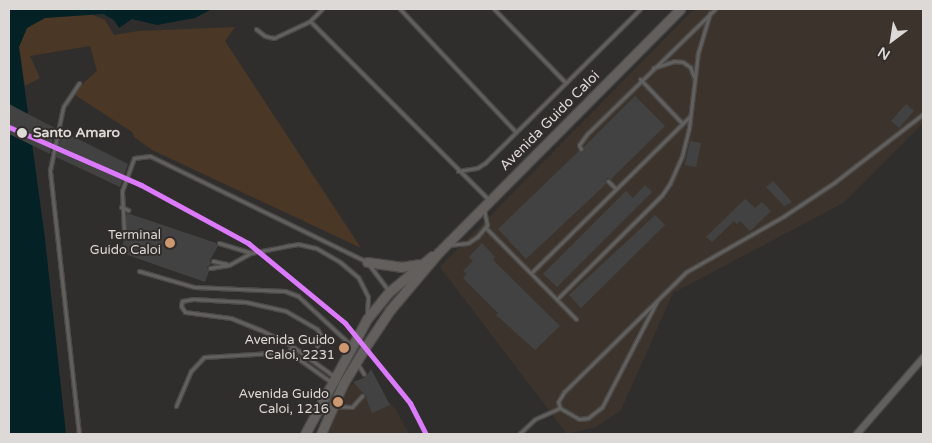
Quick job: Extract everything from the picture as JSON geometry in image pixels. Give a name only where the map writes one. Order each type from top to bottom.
[{"type":"main road","name":"Avenida Guido Caloi","points":[[321,434],[356,362],[390,310],[442,248],[680,9]]},
{"type":"main road","name":"Avenida Guido Caloi","points":[[304,434],[367,319],[389,292],[419,264],[442,248]]},
{"type":"main road","points":[[367,262],[401,267],[419,264]]},
{"type":"main road","points":[[389,292],[390,310]]},
{"type":"street","points":[[857,434],[923,358]]},
{"type":"lane","points":[[256,29],[274,38],[310,21],[322,9]]},
{"type":"lane","points":[[400,9],[516,132]]},
{"type":"lane","points":[[494,9],[566,83]]},
{"type":"lane","points":[[458,171],[477,168],[640,9]]},
{"type":"lane","points":[[581,149],[582,140],[648,71],[714,9]]},
{"type":"lane","points":[[557,299],[662,195],[682,156],[690,115],[694,78],[710,13]]},
{"type":"lane","points":[[310,21],[490,201]]},
{"type":"lane","points":[[648,71],[664,63],[683,62],[690,67],[694,78]]},
{"type":"lane","points":[[640,79],[682,123]]},
{"type":"lane","points":[[79,83],[63,107],[50,170],[79,434]]},
{"type":"lane","points":[[657,301],[602,407],[588,418],[579,419],[560,408],[558,402],[564,392],[686,272],[820,192],[923,114]]},
{"type":"lane","points":[[531,273],[690,115]]},
{"type":"lane","points":[[124,230],[121,207],[122,191],[134,158],[150,156],[367,262],[389,292]]},
{"type":"lane","points":[[608,181],[616,189]]},
{"type":"lane","points":[[121,207],[128,210]]},
{"type":"lane","points":[[442,248],[468,244],[486,228],[488,220],[483,208]]},
{"type":"lane","points":[[486,228],[576,319]]},
{"type":"lane","points":[[219,243],[251,253]]},
{"type":"lane","points":[[210,268],[229,265],[251,253],[298,244],[316,248],[340,262],[358,277],[365,289],[367,319]]},
{"type":"lane","points":[[213,261],[229,265]]},
{"type":"lane","points":[[139,271],[194,287],[285,291],[298,296],[352,346]]},
{"type":"lane","points":[[317,346],[321,335],[317,329],[286,310],[246,302],[193,299],[182,302],[181,306],[185,312],[243,322],[292,346],[334,380]]},
{"type":"lane","points":[[289,352],[292,346]]},
{"type":"lane","points":[[176,406],[191,371],[204,357],[289,352],[334,380]]},
{"type":"lane","points":[[356,362],[364,374]]},
{"type":"lane","points":[[333,406],[352,407],[362,396]]},
{"type":"lane","points":[[519,434],[536,419],[560,408]]},
{"type":"shaded area","points":[[694,9],[923,9],[923,123],[843,203],[673,293],[621,410],[596,427],[567,434],[440,267]]},
{"type":"shaded area","points":[[90,14],[105,20],[114,35],[138,31],[235,27],[225,41],[361,248],[152,150],[134,137],[132,132],[72,93],[97,71],[90,46],[30,56],[40,78],[25,86],[19,47],[26,28],[44,18]]},
{"type":"shaded area","points":[[367,378],[396,410],[409,434],[329,434],[347,387]]},
{"type":"water","points":[[9,9],[212,9],[195,18],[157,25],[132,19],[119,28],[114,20],[103,14],[45,18],[27,28],[19,47],[45,239],[66,434],[9,434]]},
{"type":"building","points":[[635,96],[665,126],[611,179],[606,178],[606,184],[526,259],[498,229],[579,151],[584,151],[584,147]]},
{"type":"building","points":[[9,104],[55,128],[50,154],[9,134]]},
{"type":"building","points":[[906,104],[914,111],[899,128],[891,121]]},
{"type":"building","points":[[62,131],[128,164],[120,187],[56,157]]},
{"type":"building","points":[[690,141],[701,143],[696,167],[685,165]]},
{"type":"building","points":[[773,181],[792,202],[784,206],[766,187]]},
{"type":"building","points":[[645,185],[652,192],[557,287],[543,274],[626,191],[633,198]]},
{"type":"building","points":[[745,199],[755,208],[762,202],[771,211],[750,231],[740,221],[737,224],[734,221],[712,242],[706,237]]},
{"type":"building","points":[[127,213],[216,243],[218,246],[210,260],[211,264],[207,267],[209,271],[205,282],[122,253],[124,233],[127,230]]},
{"type":"building","points":[[655,215],[665,225],[581,308],[569,295]]},
{"type":"building","points":[[482,243],[495,257],[493,260],[560,326],[535,350],[496,315],[498,313],[463,278],[467,274],[463,271],[473,261],[469,257]]},
{"type":"building","points":[[371,369],[390,405],[372,413],[365,395],[353,382],[366,377]]},
{"type":"transit line","points":[[9,127],[141,185],[248,243],[345,323],[410,403],[426,434]]},
{"type":"place","name":"Santo Amaro","points":[[22,133]]},
{"type":"place","name":"Terminal Guido Caloi","points":[[170,243]]},
{"type":"place","name":"Avenida Guido Caloi, 2231","points":[[344,348]]},
{"type":"place","name":"Avenida Guido Caloi, 1216","points":[[338,402]]}]
